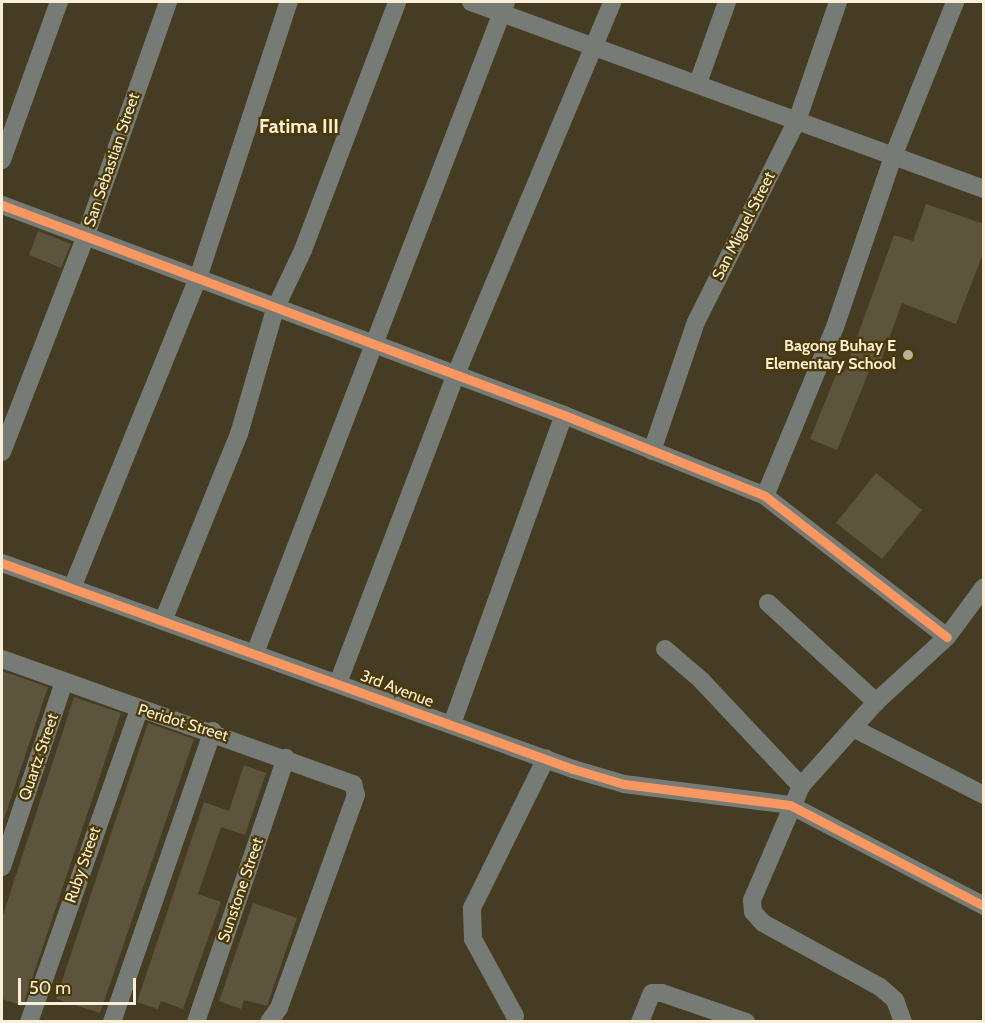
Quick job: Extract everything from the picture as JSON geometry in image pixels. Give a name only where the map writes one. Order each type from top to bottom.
[{"type":"street","points":[[2,160],[59,2]]},
{"type":"street","name":"San Sebastian Street","points":[[2,452],[86,235],[168,2]]},
{"type":"street","points":[[72,588],[198,278],[289,2]]},
{"type":"street","points":[[164,621],[239,434],[275,309],[303,250],[397,2]]},
{"type":"street","points":[[471,2],[504,7],[594,45],[798,118],[984,189]]},
{"type":"street","points":[[338,683],[456,374],[612,2]]},
{"type":"street","points":[[698,83],[727,2]]},
{"type":"street","name":"San Miguel Street","points":[[652,451],[696,322],[798,118],[838,2]]},
{"type":"street","points":[[765,496],[835,327],[894,154],[955,2]]},
{"type":"street","points":[[255,653],[504,7]]},
{"type":"street","points":[[2,205],[86,235],[275,309],[564,415],[765,496],[947,637]]},
{"type":"street","points":[[452,724],[564,415]]},
{"type":"street","name":"3rd Avenue","points":[[2,563],[546,759],[624,784],[790,805]]},
{"type":"street","points":[[903,1022],[895,1000],[880,987],[763,923],[753,912],[752,900],[790,805],[801,786],[876,702],[947,637],[984,587]]},
{"type":"street","points":[[768,603],[876,702]]},
{"type":"street","points":[[665,649],[701,680],[801,786]]},
{"type":"street","name":"Peridot Street","points":[[2,659],[139,709],[213,731],[345,778],[356,795],[270,1021]]},
{"type":"street","name":"Quartz Street","points":[[2,867],[64,682]]},
{"type":"street","name":"Ruby Street","points":[[29,1022],[139,709]]},
{"type":"street","points":[[853,728],[984,795]]},
{"type":"street","points":[[112,1022],[213,731]]},
{"type":"street","name":"Sunstone Street","points":[[196,1022],[286,758]]},
{"type":"street","points":[[515,1016],[473,939],[472,908],[546,759]]},
{"type":"street","points":[[790,805],[984,906]]},
{"type":"street","points":[[640,1022],[652,993],[662,993],[746,1022]]},
{"type":"building","points":[[926,204],[984,224],[984,251],[956,324],[902,303],[877,372],[870,369],[837,450],[810,439],[838,370],[844,373],[894,235],[913,241]]},
{"type":"building","points":[[38,231],[71,244],[61,268],[29,255]]},
{"type":"building","points":[[876,473],[922,510],[882,559],[836,523]]},
{"type":"building","points":[[2,671],[48,687],[4,819],[2,819]]},
{"type":"building","points":[[74,697],[121,713],[23,1006],[2,999],[2,918]]},
{"type":"building","points":[[148,723],[194,739],[100,1013],[56,999]]},
{"type":"building","points":[[244,765],[266,773],[245,835],[221,827],[198,894],[221,902],[183,1009],[161,1001],[158,1009],[137,1002],[204,802],[229,811]]},
{"type":"building","points":[[253,903],[297,918],[267,1006],[244,1000],[241,1009],[219,1001]]},
{"type":"cycle path","points":[[2,205],[564,415],[765,496],[947,637]]},
{"type":"cycle path","points":[[2,563],[573,769],[624,784],[790,805],[984,906]]},
{"type":"place","name":"Bagong Buhay E Elementary School","points":[[908,355]]},
{"type":"district","name":"Fatima III","points":[[299,126]]}]
